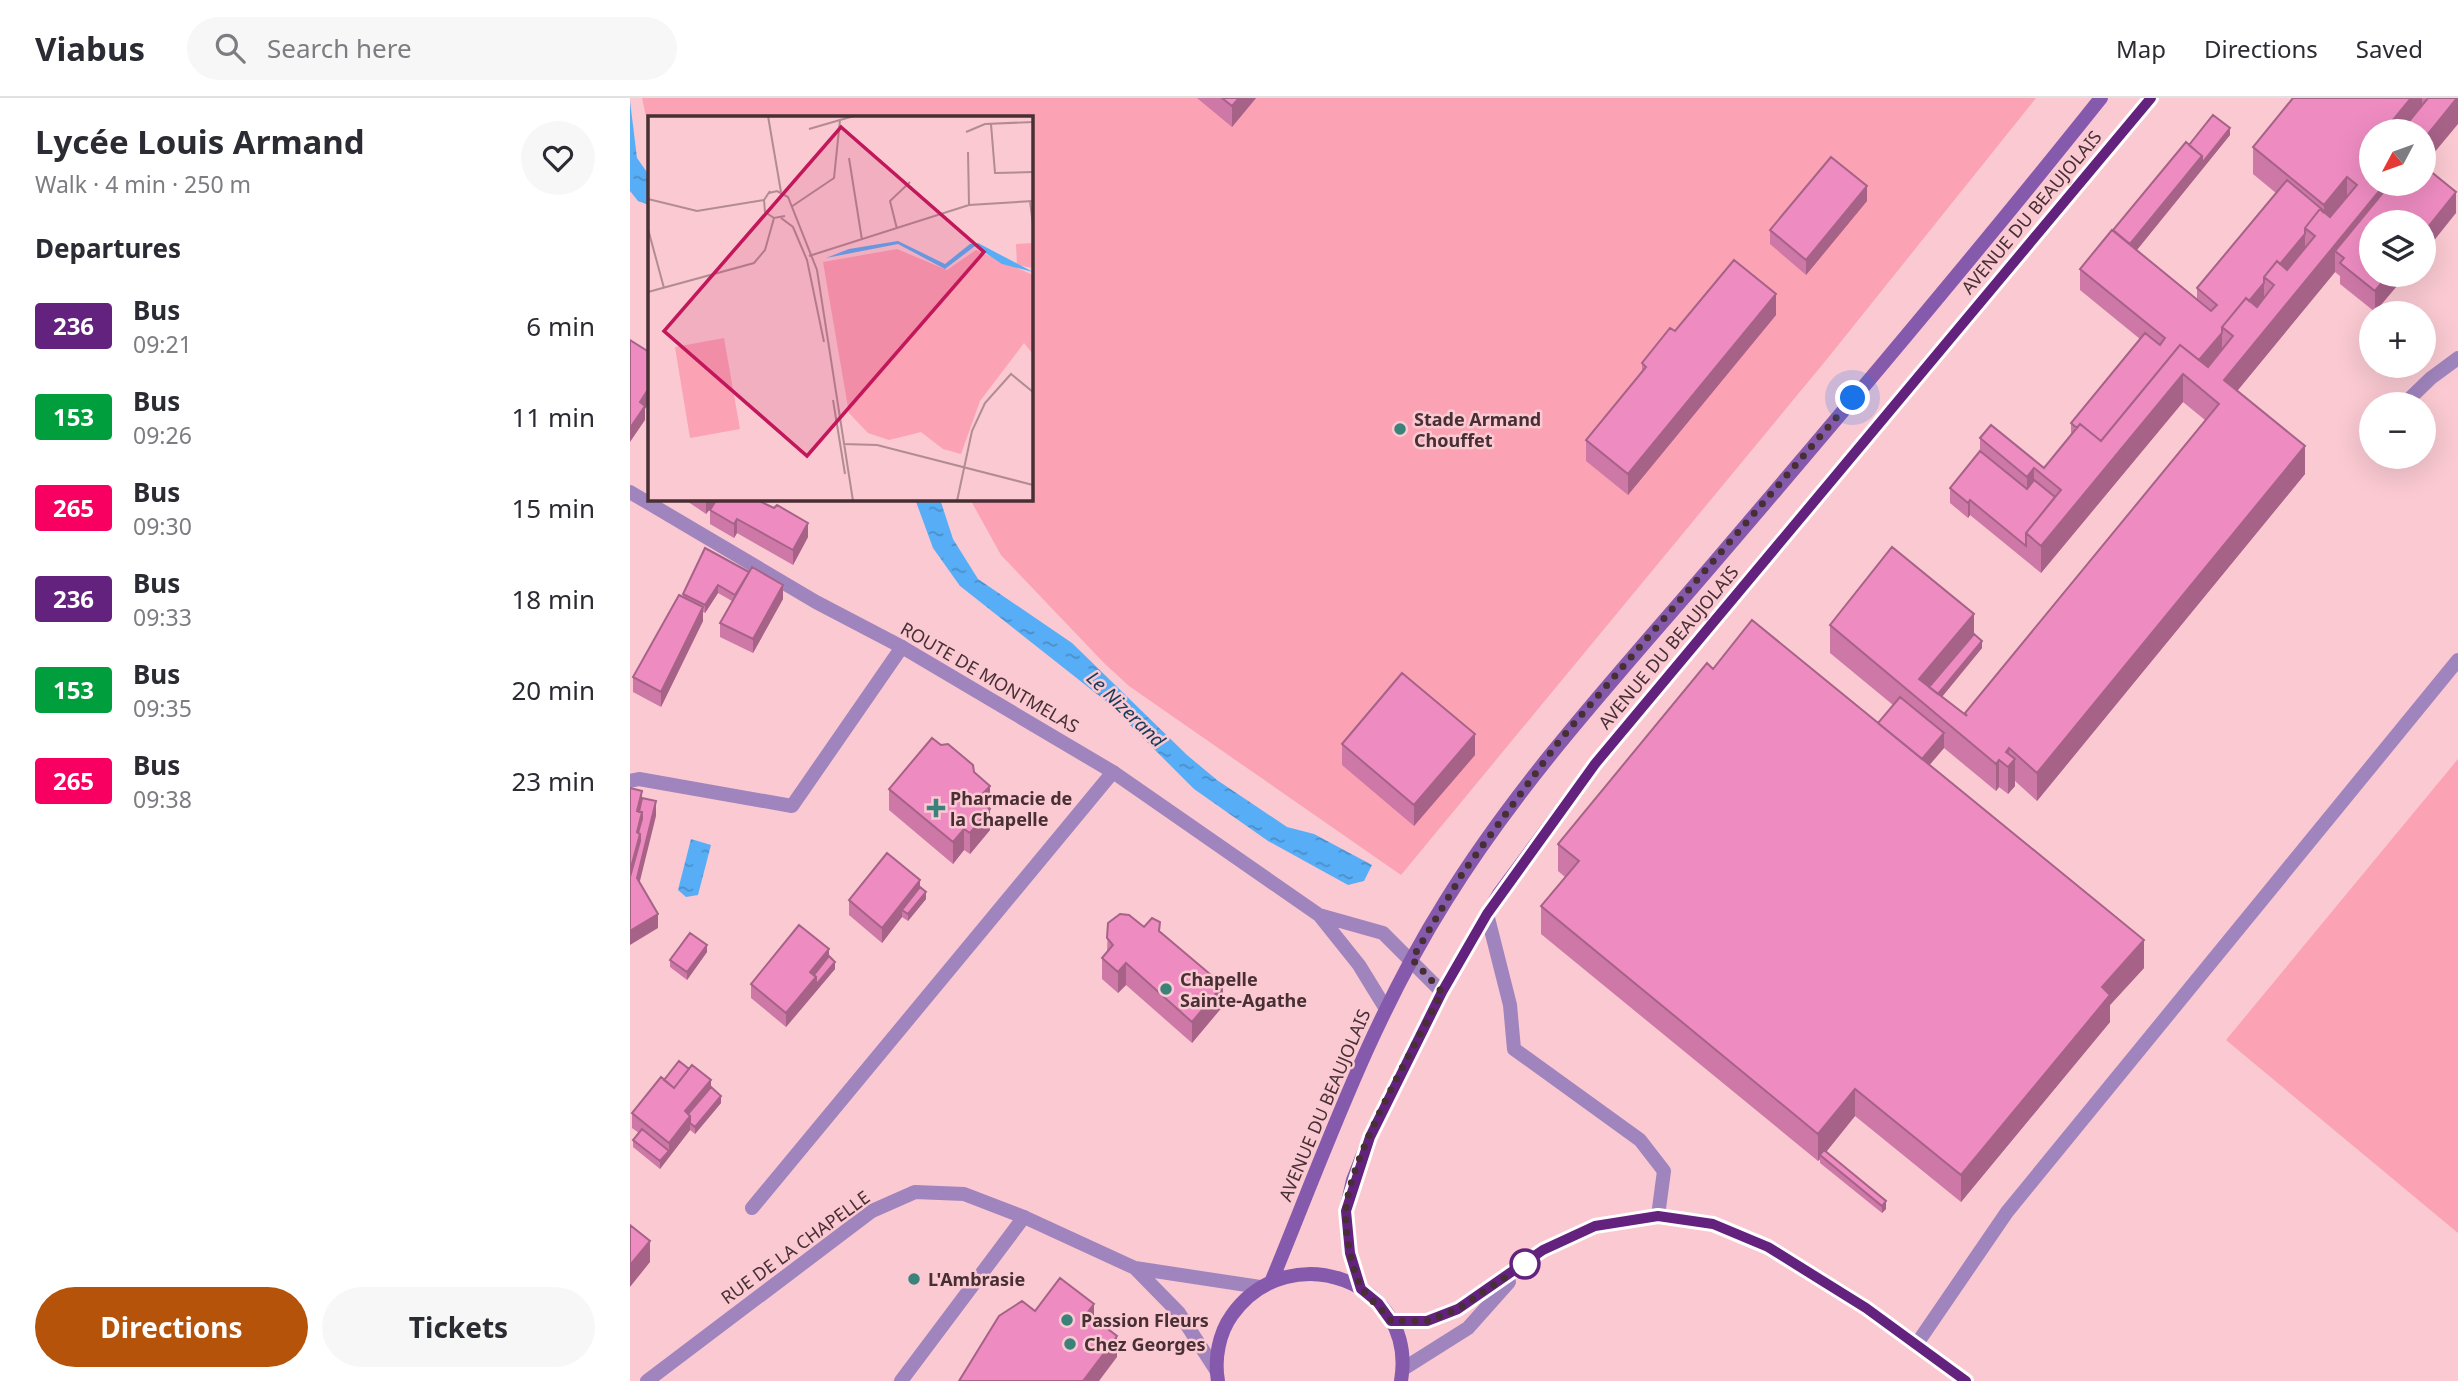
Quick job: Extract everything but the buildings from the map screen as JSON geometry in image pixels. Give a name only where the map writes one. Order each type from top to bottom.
[{"type":"main road","name":"AVENUE DU BEAUJOLAIS","points":[[1266,1284],[1338,1111],[1385,1009],[1444,903],[1560,740],[1757,512],[2017,203],[2101,98]]},
{"type":"main road","name":"AVENUE DU BEAUJOLAIS","points":[[1361,1289],[1350,1253],[1346,1211],[1353,1180],[1370,1137],[1442,992],[1484,919],[1595,764],[2151,98]]},
{"type":"main road","points":[[1217,1375],[1218,1345],[1227,1322],[1241,1302],[1266,1284],[1295,1273],[1318,1273],[1340,1278],[1361,1289],[1378,1303],[1391,1321],[1400,1344],[1402,1375]]},
{"type":"street","points":[[2416,392],[2458,358]]},
{"type":"street","name":"ROUTE DE MONTMELAS","points":[[630,492],[816,602],[902,647],[1113,772],[1319,915],[1359,965],[1385,1009]]},
{"type":"street","points":[[630,781],[639,779],[792,806],[902,647]]},
{"type":"street","points":[[1916,1345],[2007,1212],[2458,660]]},
{"type":"street","points":[[752,1208],[1113,772]]},
{"type":"street","name":"ROUTE DE MONTMELAS","points":[[1319,915],[1383,933],[1412,959],[1442,992]]},
{"type":"street","points":[[1484,919],[1510,1005],[1514,1049],[1640,1140],[1664,1171],[1658,1216]]},
{"type":"street","name":"RUE DE LA CHAPELLE","points":[[647,1381],[872,1211],[915,1192],[964,1195],[1024,1217],[1135,1268],[1266,1284]]},
{"type":"street","points":[[1391,1321],[1427,1321],[1458,1309],[1543,1250],[1595,1226],[1658,1216],[1713,1224],[1768,1247],[1866,1308],[1966,1381]]},
{"type":"street","points":[[901,1381],[1024,1217]]},
{"type":"street","points":[[1402,1375],[1468,1328],[1527,1263]]},
{"type":"street","name":"RUE DE LA CHAPELLE","points":[[1135,1268],[1179,1312],[1217,1375]]},
{"type":"shaded area","name":"Stade Armand Chouffet","points":[[642,98],[2036,98],[1827,359],[1401,875],[1129,686],[1001,555],[971,500],[1032,500],[1032,116],[648,116],[648,125]]},
{"type":"shaded area","points":[[2458,759],[2458,1233],[2226,1040]]},
{"type":"water","points":[[630,101],[637,158],[648,174],[648,205],[638,201],[630,191]]},
{"type":"water","name":"Le Nizerand","points":[[915,500],[940,500],[953,539],[978,579],[1072,643],[1187,755],[1217,780],[1287,827],[1314,834],[1372,865],[1364,881],[1348,885],[1268,841],[1194,789],[1107,702],[960,586],[933,548]]},
{"type":"water","points":[[691,839],[711,845],[698,895],[686,897],[678,890]]},
{"type":"bus line","name":"236","points":[[1966,1381],[1866,1308],[1768,1247],[1713,1224],[1658,1216],[1595,1226],[1543,1250],[1482,1295],[1458,1309],[1427,1321],[1391,1321],[1378,1303],[1361,1289],[1350,1253],[1346,1211],[1353,1180],[1370,1137],[1442,992],[1500,894],[1595,764],[2151,98]]},
{"type":"place","name":"Stade Armand Chouffet","points":[[1400,429]]},
{"type":"place","name":"Pharmacie de la Chapelle","points":[[936,808]]},
{"type":"place","name":"Chapelle Sainte-Agathe","points":[[1166,989]]},
{"type":"place","name":"L'Ambrasie","points":[[914,1279]]},
{"type":"place","name":"Passion Fleurs","points":[[1067,1320]]},
{"type":"place","name":"Chez Georges","points":[[1070,1344]]},
{"type":"route","points":[[1525,1264],[1527,1263],[1458,1309],[1427,1321],[1391,1321],[1378,1303],[1361,1289],[1350,1253],[1346,1211],[1353,1180],[1370,1137],[1442,992],[1412,959],[1464,871],[1560,740],[1853,398]]}]
